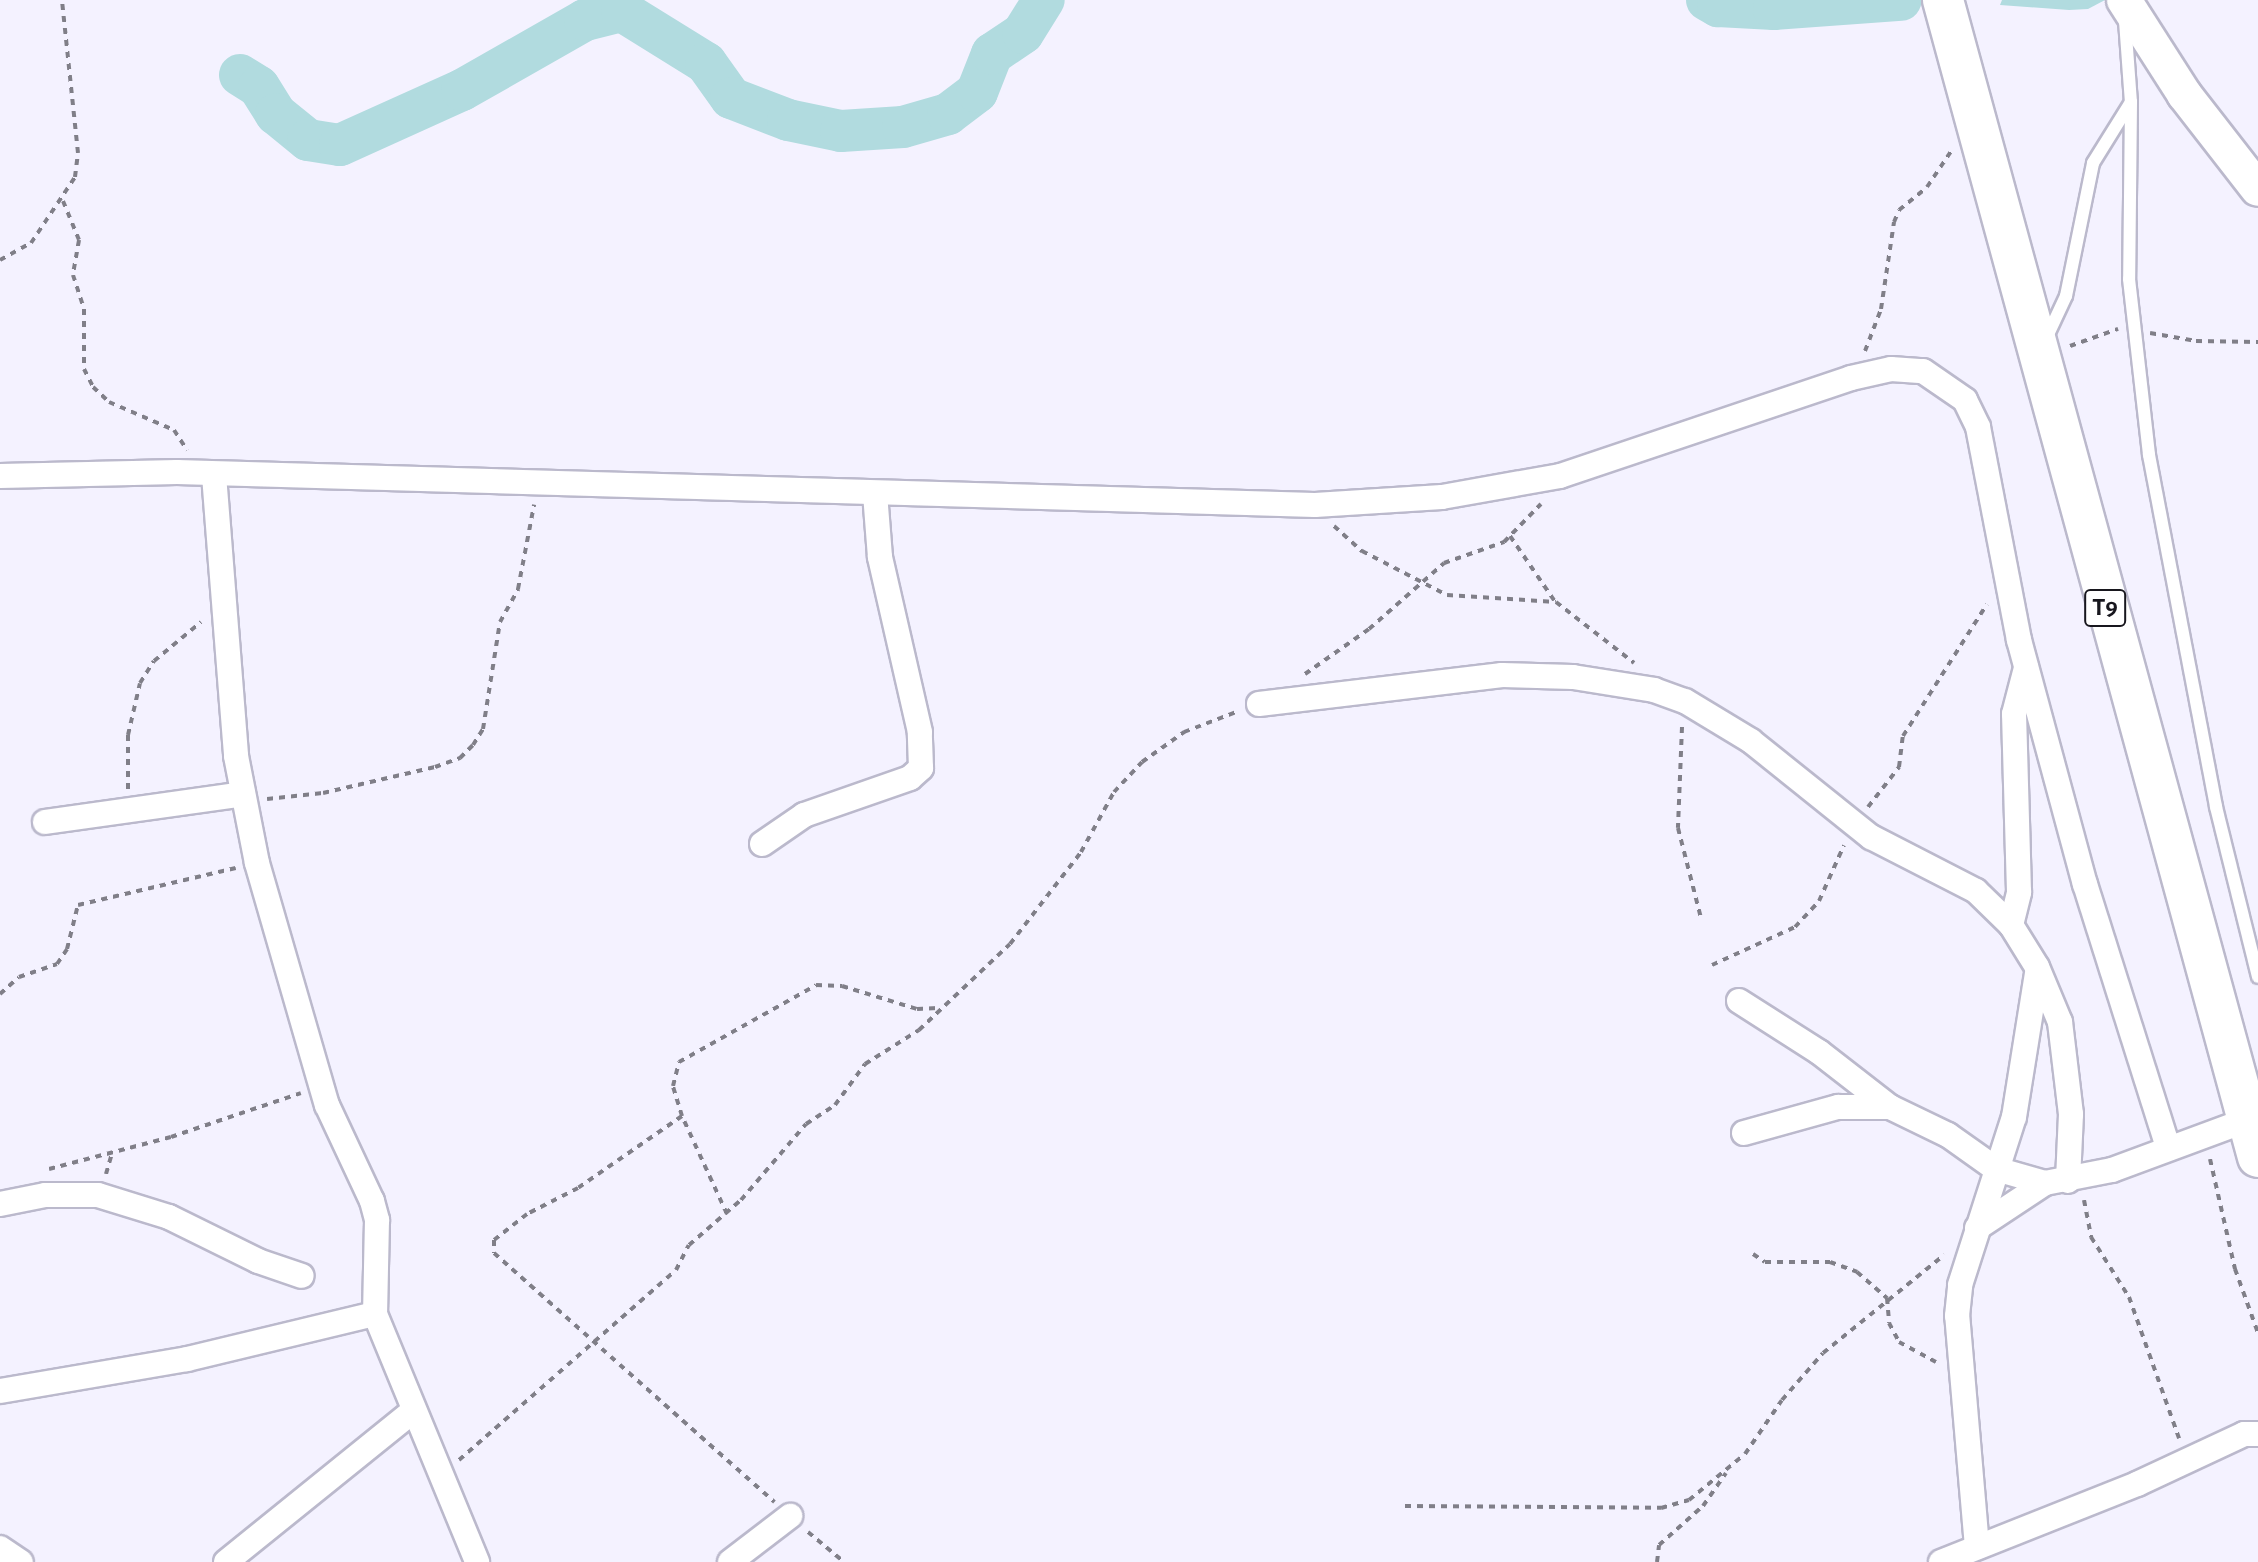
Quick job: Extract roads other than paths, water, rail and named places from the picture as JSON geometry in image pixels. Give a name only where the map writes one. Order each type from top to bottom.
[{"type":"highway","name":"T9","points":[[1943,0],[2253,1138]]},
{"type":"main road","points":[[2124,0],[2184,94],[2258,189]]},
{"type":"street","points":[[0,476],[206,474],[537,484],[777,486],[875,494],[1315,505],[1442,497],[1560,476],[1851,378],[1891,369],[1923,371],[1965,400],[1978,427],[2026,668],[2085,884],[2168,1147]]},
{"type":"street","points":[[206,474],[244,798],[257,863],[321,1086],[375,1210],[375,1314],[412,1412],[440,1469],[477,1562]]},
{"type":"street","points":[[762,844],[804,815],[910,778],[921,768],[920,732],[880,557],[875,494]]},
{"type":"street","points":[[2011,925],[2019,892],[2014,714],[2026,668]]},
{"type":"street","points":[[1259,704],[1502,675],[1573,677],[1654,690],[1685,701],[1751,741],[1896,853],[1976,891],[2011,925],[2037,967],[2060,1022],[2071,1114],[2065,1180]]},
{"type":"street","points":[[45,822],[244,798]]},
{"type":"street","points":[[1977,1547],[1963,1377],[1960,1285],[2023,1074],[2037,967]]},
{"type":"street","points":[[1739,1001],[1819,1052],[1890,1107],[1948,1135],[1996,1169],[2065,1180]]},
{"type":"street","points":[[1744,1133],[1838,1107],[1890,1107]]},
{"type":"street","points":[[1977,1228],[2065,1180],[2205,1134],[2253,1138]]},
{"type":"street","points":[[0,1204],[70,1194],[109,1197],[169,1217],[258,1261],[302,1276]]},
{"type":"street","points":[[0,1391],[187,1359],[375,1314]]},
{"type":"street","points":[[226,1562],[412,1412]]},
{"type":"street","points":[[1941,1562],[2187,1462],[2244,1434],[2258,1434]]},
{"type":"street","points":[[730,1562],[790,1516]]},
{"type":"street","points":[[0,1548],[21,1562]]},
{"type":"lane","points":[[2124,0],[2131,102],[2126,206],[2132,328],[2159,521],[2188,644],[2216,807],[2258,977]]},
{"type":"lane","points":[[2039,359],[2066,296],[2093,163],[2131,102]]},
{"type":"waterway","points":[[240,75],[259,87],[276,114],[308,140],[340,145],[462,90],[585,20],[622,11],[706,63],[731,98],[788,120],[841,131],[903,127],[948,114],[977,92],[992,54],[1023,33],[1044,0]]},
{"type":"waterway","points":[[1707,0],[1718,6],[1774,9],[1901,0]]}]
